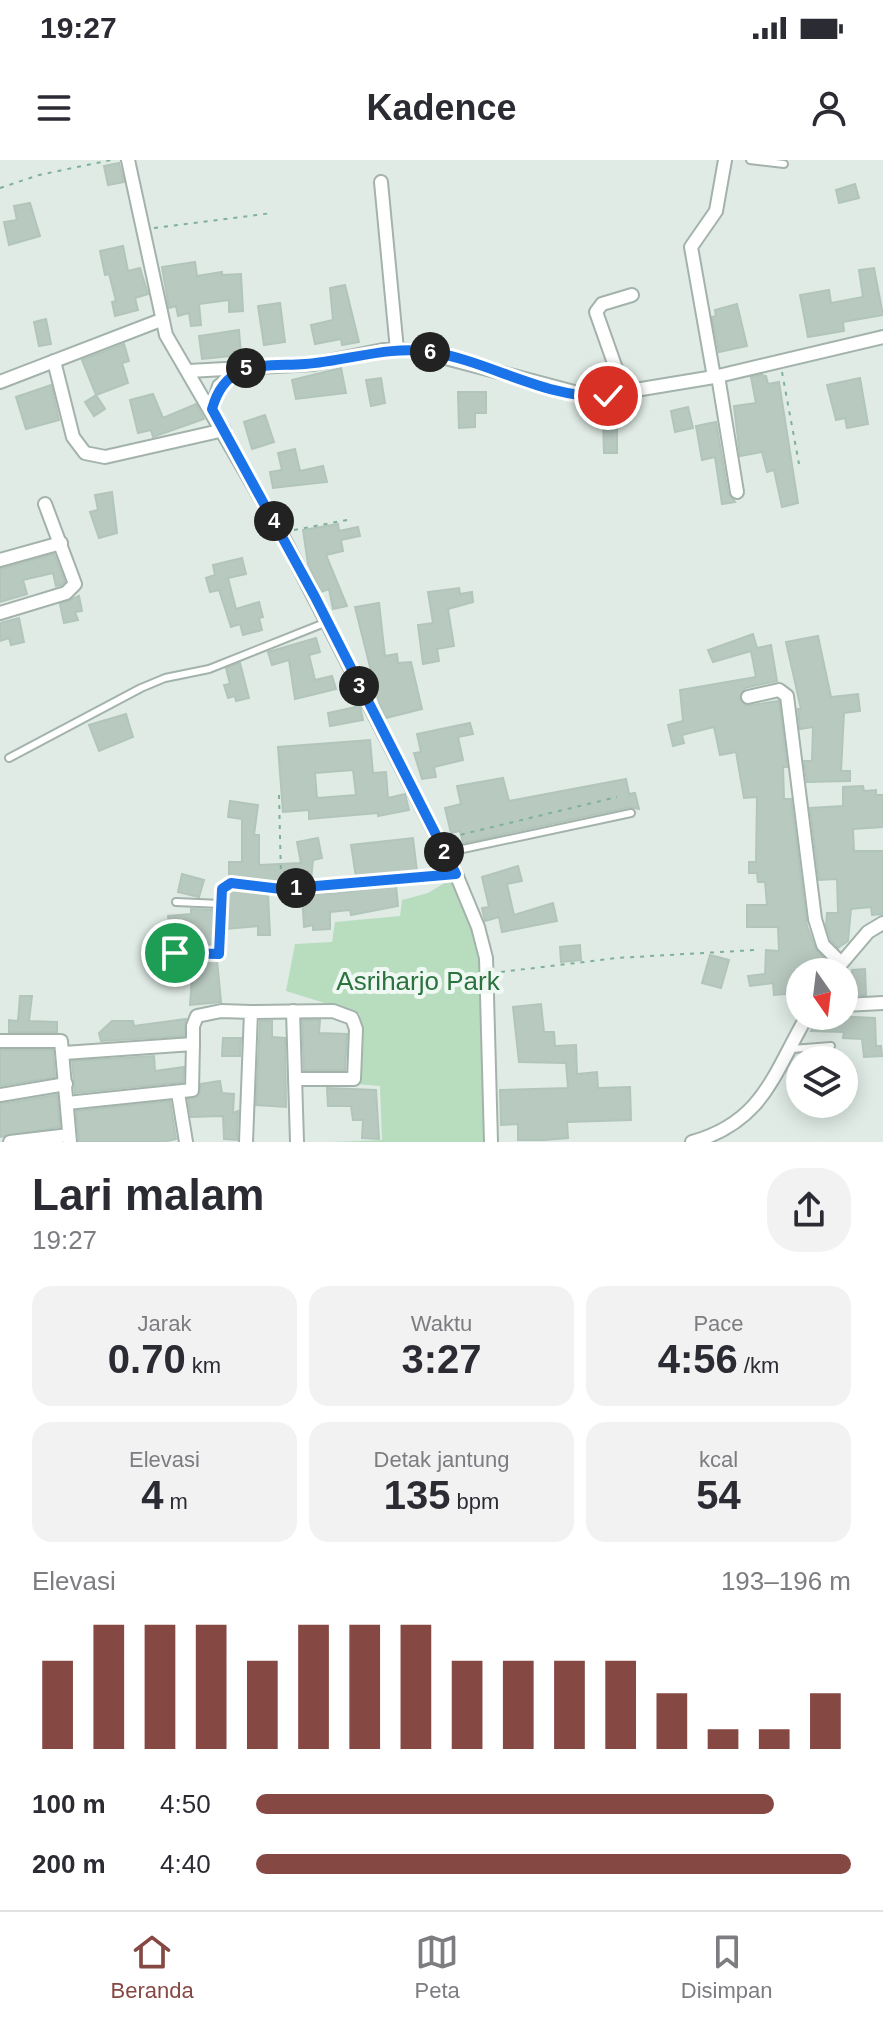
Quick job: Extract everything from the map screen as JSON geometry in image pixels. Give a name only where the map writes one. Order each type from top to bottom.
[{"type":"street","points":[[128,160],[161,320],[281,533],[456,874],[478,927],[488,974],[491,1142]]},
{"type":"street","points":[[725,160],[716,211],[691,247],[737,492]]},
{"type":"street","points":[[381,182],[397,350]]},
{"type":"street","points":[[625,394],[596,312],[602,304],[632,295]]},
{"type":"street","points":[[0,382],[161,320]]},
{"type":"street","points":[[189,371],[314,364],[397,350],[436,353],[593,397],[716,377],[780,359],[883,337]]},
{"type":"street","points":[[54,361],[73,437],[85,453],[105,457],[224,430]]},
{"type":"street","points":[[212,409],[219,386],[245,368]]},
{"type":"street","points":[[0,613],[71,591],[74,579],[45,504]]},
{"type":"street","points":[[0,560],[61,543]]},
{"type":"street","points":[[748,697],[779,690],[787,696],[815,919],[823,945],[831,958]]},
{"type":"street","points":[[846,958],[868,932],[883,923]]},
{"type":"street","points":[[858,1004],[883,1003]]},
{"type":"street","points":[[67,1103],[195,1089],[193,1026],[197,1016],[221,1011],[293,1011],[342,1012],[352,1018],[356,1029],[352,1081],[295,1079]]},
{"type":"street","points":[[293,1011],[297,1142]]},
{"type":"street","points":[[246,1142],[251,1012]]},
{"type":"street","points":[[0,1041],[61,1041],[64,1053],[70,1138],[10,1142]]},
{"type":"street","points":[[64,1053],[193,1044]]},
{"type":"street","points":[[692,1142],[711,1137],[748,1116],[786,1052]]},
{"type":"street","points":[[0,1095],[66,1084]]},
{"type":"street","points":[[178,1093],[186,1142]]},
{"type":"lane","points":[[750,160],[784,164]]},
{"type":"lane","points":[[9,758],[141,688],[165,678],[209,669],[327,622]]},
{"type":"lane","points":[[444,853],[631,813]]},
{"type":"lane","points":[[162,971],[175,953],[219,954],[222,889],[231,883],[281,889],[456,874]]},
{"type":"lane","points":[[176,902],[221,904]]},
{"type":"path","points":[[0,188],[39,175],[111,160]]},
{"type":"path","points":[[142,230],[272,213]]},
{"type":"path","points":[[780,359],[799,464]]},
{"type":"path","points":[[281,533],[352,519]]},
{"type":"path","points":[[279,795],[281,889]]},
{"type":"path","points":[[437,840],[617,797]]},
{"type":"path","points":[[488,974],[617,958],[755,950]]},
{"type":"green space","name":"Asriharjo Park","points":[[451,879],[473,920],[486,974],[491,1142],[331,1142],[382,1140],[380,1086],[356,1084],[360,1014],[286,991],[295,944],[332,942],[335,922],[400,916],[402,900],[428,893]]},
{"type":"building","points":[[119,163],[124,182],[108,185],[104,166]]},
{"type":"building","points":[[855,184],[859,198],[839,203],[836,190]]},
{"type":"building","points":[[30,203],[40,236],[9,245],[4,222],[17,220],[14,206]]},
{"type":"building","points":[[123,246],[128,271],[140,268],[148,294],[135,298],[138,310],[115,316],[112,302],[116,301],[109,274],[105,275],[100,251]]},
{"type":"building","points":[[195,262],[197,276],[222,272],[222,275],[241,274],[243,311],[229,312],[229,300],[199,304],[201,325],[191,326],[189,313],[178,316],[176,306],[169,308],[162,267]]},
{"type":"building","points":[[874,268],[883,315],[843,322],[844,331],[808,337],[800,295],[829,290],[831,303],[863,297],[859,270]]},
{"type":"building","points":[[345,285],[359,342],[342,345],[341,339],[315,344],[311,325],[333,320],[330,288]]},
{"type":"building","points":[[280,303],[285,342],[264,345],[258,306]]},
{"type":"building","points":[[737,304],[747,346],[719,352],[712,317],[716,316],[715,310]]},
{"type":"building","points":[[46,319],[51,344],[39,346],[34,322]]},
{"type":"building","points":[[239,330],[241,355],[202,359],[199,336]]},
{"type":"building","points":[[124,344],[129,361],[122,363],[128,383],[96,395],[82,360]]},
{"type":"building","points":[[341,368],[346,393],[296,399],[292,380]]},
{"type":"building","points":[[766,376],[768,384],[779,382],[798,503],[782,507],[774,470],[767,472],[762,452],[740,456],[734,406],[756,403],[751,377]]},
{"type":"building","points":[[381,378],[385,403],[371,406],[366,380]]},
{"type":"building","points":[[860,378],[868,424],[847,428],[845,418],[836,420],[827,385]]},
{"type":"building","points":[[51,385],[59,420],[26,429],[16,397]]},
{"type":"building","points":[[458,392],[486,392],[486,413],[475,413],[475,427],[459,428]]},
{"type":"building","points":[[153,394],[163,418],[196,404],[204,419],[153,437],[151,430],[138,433],[130,400]]},
{"type":"building","points":[[96,395],[105,409],[94,416],[85,402]]},
{"type":"building","points":[[688,407],[693,428],[675,432],[671,411]]},
{"type":"building","points":[[265,415],[274,442],[252,449],[244,422]]},
{"type":"building","points":[[617,417],[617,453],[604,453],[603,418]]},
{"type":"building","points":[[716,422],[728,493],[735,502],[722,504],[715,457],[702,460],[696,426]]},
{"type":"building","points":[[295,449],[300,471],[323,466],[327,482],[273,488],[270,472],[282,470],[278,453]]},
{"type":"building","points":[[112,492],[117,533],[99,538],[90,512],[98,510],[95,495]]},
{"type":"building","points":[[338,524],[339,531],[358,527],[360,536],[341,540],[343,551],[326,555],[347,606],[333,609],[329,589],[321,592],[308,564],[303,530]]},
{"type":"building","points":[[54,554],[65,582],[56,586],[53,573],[23,580],[27,594],[0,602],[0,569]]},
{"type":"building","points":[[242,558],[246,574],[228,578],[236,609],[259,602],[263,617],[259,618],[262,630],[243,635],[240,624],[231,627],[219,590],[210,592],[206,578],[215,575],[213,565]]},
{"type":"building","points":[[459,588],[460,594],[472,592],[473,602],[448,609],[454,646],[437,649],[439,661],[423,664],[418,625],[433,623],[428,592]]},
{"type":"building","points":[[79,596],[82,611],[75,612],[78,620],[64,623],[60,604]]},
{"type":"building","points":[[379,603],[385,656],[397,654],[398,663],[411,662],[422,709],[386,718],[379,703],[355,607]]},
{"type":"building","points":[[19,618],[24,642],[11,645],[9,638],[0,641],[0,623]]},
{"type":"building","points":[[753,634],[757,648],[771,645],[777,681],[745,688],[739,698],[746,706],[779,701],[787,767],[783,767],[784,799],[791,799],[807,926],[815,948],[823,958],[786,958],[786,994],[774,995],[773,983],[750,986],[748,976],[765,974],[766,950],[779,951],[778,927],[747,927],[747,905],[767,905],[765,882],[758,882],[757,873],[749,873],[749,862],[756,862],[757,797],[744,798],[736,752],[720,755],[714,727],[682,735],[684,743],[673,746],[668,725],[683,721],[680,690],[756,677],[751,651],[713,662],[708,650]]},
{"type":"building","points":[[818,636],[831,697],[858,694],[860,711],[844,713],[841,771],[850,771],[850,781],[807,782],[804,761],[812,761],[813,727],[800,729],[798,709],[801,709],[786,642]]},
{"type":"building","points":[[316,638],[320,652],[309,655],[315,680],[332,676],[336,689],[295,699],[289,660],[272,665],[268,652]]},
{"type":"building","points":[[240,663],[249,698],[236,701],[235,696],[228,698],[224,685],[230,684],[226,668]]},
{"type":"building","points":[[360,706],[363,720],[330,726],[328,713]]},
{"type":"building","points":[[126,714],[133,737],[99,751],[89,725]]},
{"type":"building","points":[[470,723],[473,734],[458,737],[463,760],[434,767],[436,777],[422,779],[414,753],[421,752],[417,734]]},
{"type":"building","points":[[370,740],[373,773],[386,772],[388,798],[405,794],[409,810],[378,816],[378,813],[309,819],[309,810],[283,812],[278,747]],"holes":[[[353,770],[356,795],[317,798],[315,773]]]},
{"type":"building","points":[[503,778],[509,801],[626,779],[629,794],[635,793],[639,809],[630,807],[463,843],[460,831],[451,833],[445,808],[461,804],[457,786]]},
{"type":"building","points":[[863,786],[864,791],[876,790],[876,795],[883,795],[883,827],[853,829],[854,851],[883,851],[883,914],[872,915],[871,907],[851,909],[848,941],[838,948],[831,940],[826,925],[827,913],[838,913],[837,879],[819,880],[810,808],[843,806],[843,787]]},
{"type":"building","points":[[230,801],[258,805],[254,835],[259,835],[259,865],[301,863],[297,842],[318,838],[322,858],[313,860],[311,880],[273,882],[229,878],[229,862],[242,862],[242,819],[228,817]]},
{"type":"building","points":[[413,838],[417,871],[356,877],[351,845]]},
{"type":"building","points":[[518,866],[522,881],[507,884],[514,915],[553,903],[557,921],[502,932],[499,917],[485,921],[482,908],[489,907],[482,877]]},
{"type":"building","points":[[182,874],[204,880],[199,897],[178,892]]},
{"type":"building","points":[[396,885],[398,906],[351,915],[350,910],[330,912],[330,929],[313,930],[313,925],[304,927],[302,893],[333,894]]},
{"type":"building","points":[[232,889],[268,894],[270,935],[258,935],[258,926],[226,929],[228,892]]},
{"type":"building","points":[[191,909],[215,910],[213,948],[178,947],[178,942],[164,942],[164,932],[170,932],[168,916],[191,914]]},
{"type":"building","points":[[580,945],[581,960],[561,962],[560,947]]},
{"type":"building","points":[[710,955],[729,960],[721,988],[702,983]]},
{"type":"building","points":[[183,959],[217,960],[221,1002],[190,1005],[192,978],[183,978]]},
{"type":"building","points":[[865,969],[866,995],[858,995],[858,970]]},
{"type":"building","points":[[20,996],[32,996],[29,1021],[57,1022],[57,1032],[9,1032],[9,1020],[18,1021]]},
{"type":"building","points":[[541,1004],[544,1032],[554,1032],[555,1046],[576,1045],[577,1074],[597,1072],[598,1088],[630,1087],[631,1120],[567,1122],[568,1138],[545,1140],[518,1140],[518,1124],[501,1125],[500,1090],[568,1088],[566,1063],[519,1062],[513,1007]]},
{"type":"building","points":[[858,1017],[875,1018],[876,1046],[881,1046],[882,1056],[864,1057],[862,1039],[843,1038],[844,1032],[811,1031],[858,1030]]},
{"type":"building","points":[[186,1019],[184,1036],[101,1041],[99,1033],[112,1021],[133,1021],[134,1026]]},
{"type":"building","points":[[302,1020],[320,1020],[319,1033],[347,1034],[345,1070],[304,1070]]},
{"type":"building","points":[[260,1021],[272,1021],[272,1037],[285,1038],[286,1107],[256,1105]]},
{"type":"building","points":[[223,1038],[241,1038],[240,1056],[222,1056]]},
{"type":"building","points":[[0,1050],[53,1050],[55,1077],[0,1086]]},
{"type":"building","points":[[154,1056],[155,1071],[184,1067],[183,1082],[75,1093],[72,1061]]},
{"type":"building","points":[[220,1081],[222,1093],[234,1094],[233,1113],[238,1111],[237,1140],[224,1139],[223,1116],[191,1117],[188,1099],[199,1095],[201,1084]]},
{"type":"building","points":[[327,1088],[376,1090],[379,1139],[362,1138],[363,1120],[353,1120],[351,1106],[328,1106]]},
{"type":"building","points":[[57,1095],[60,1127],[0,1137],[0,1104]]},
{"type":"building","points":[[170,1101],[176,1139],[163,1142],[79,1142],[76,1111]]},
{"type":"route","points":[[175,953],[219,954],[222,889],[231,883],[281,889],[456,874],[315,597],[212,409],[219,386],[245,368],[314,364],[383,350],[415,350],[436,353],[571,394],[608,396]]}]
